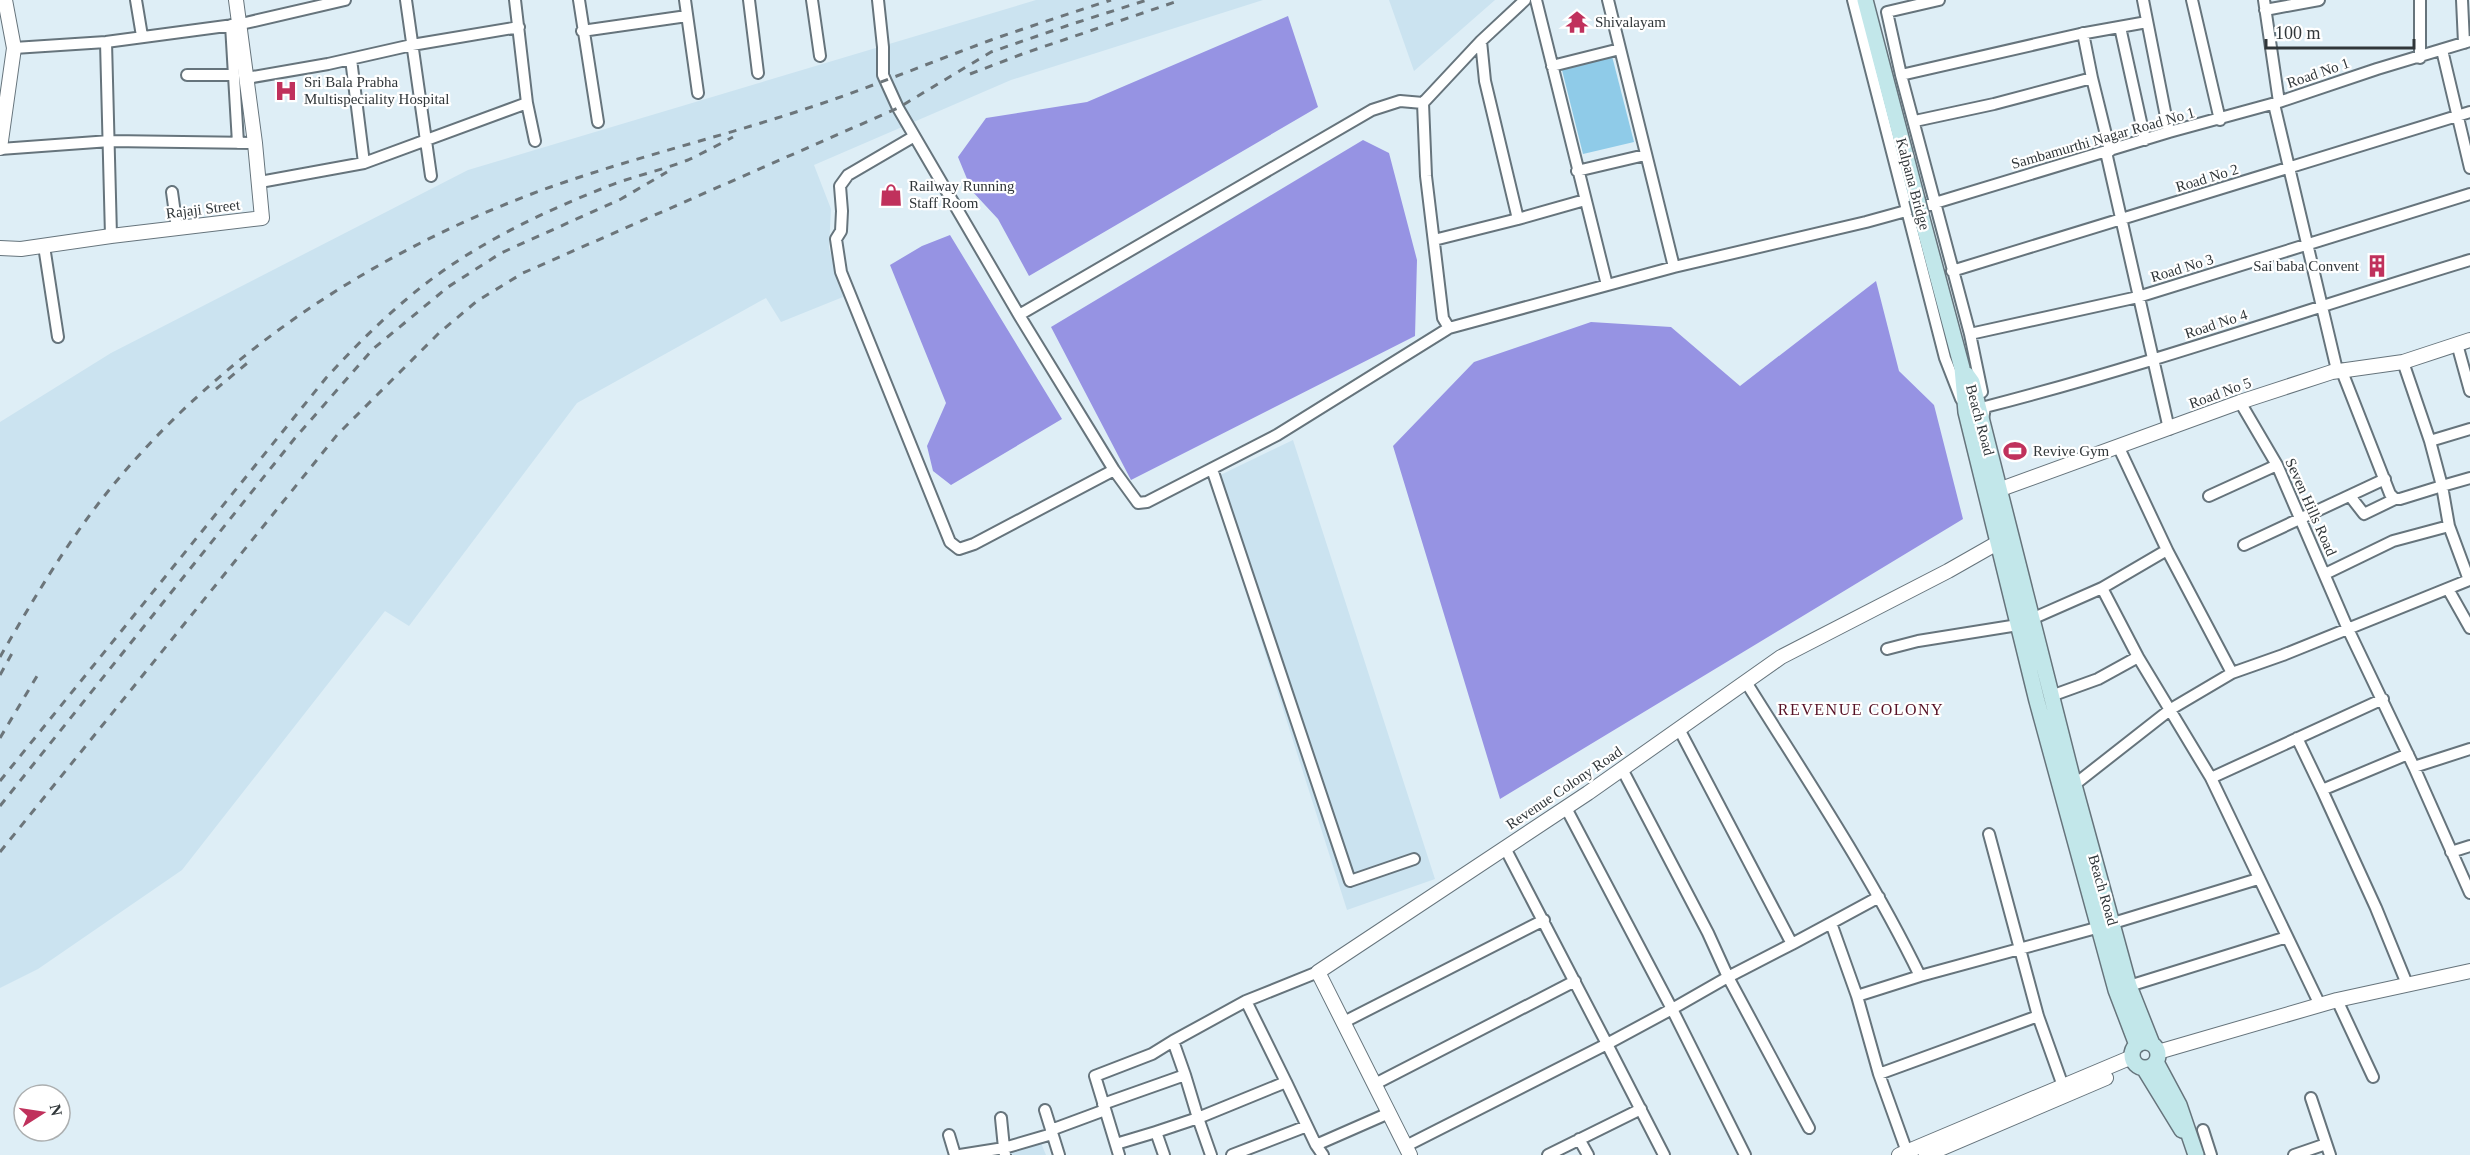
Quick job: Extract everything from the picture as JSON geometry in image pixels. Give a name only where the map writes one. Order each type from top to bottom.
[{"type":"main road","name":"Kalpana Bridge","points":[[1865,0],[1916,208],[1962,368]]},
{"type":"main road","name":"Beach Road","points":[[1962,368],[1966,412],[1992,492],[2106,925],[2128,986],[2145,1056]]},
{"type":"main road","name":"Beach Road","points":[[1962,368],[1972,382],[1983,415],[1992,492]]},
{"type":"main road","name":"Beach Road","points":[[2025,622],[2051,696],[2074,785],[2106,925],[2116,990],[2145,1056],[2195,1153]]},
{"type":"street","points":[[0,1],[5,0],[14,48],[4,98],[0,148],[110,141],[255,143]]},
{"type":"street","points":[[136,0],[142,36]]},
{"type":"street","name":"Rajaji Street","points":[[0,248],[21,249],[262,219],[255,143],[241,77],[236,0]]},
{"type":"street","points":[[14,48],[106,42],[236,24],[345,0]]},
{"type":"street","points":[[406,0],[432,176]]},
{"type":"street","points":[[515,0],[527,103],[535,141]]},
{"type":"street","points":[[579,0],[582,31],[598,122]]},
{"type":"street","points":[[685,0],[698,93]]},
{"type":"street","points":[[748,0],[758,73]]},
{"type":"street","points":[[812,0],[820,56]]},
{"type":"street","points":[[878,0],[883,47],[883,75],[913,137],[1113,470],[975,544],[959,549],[950,542],[845,282],[837,252],[836,239],[841,231],[842,211],[840,186],[848,175],[913,137]]},
{"type":"street","points":[[1449,328],[1443,318],[1426,176],[1423,103],[1481,41],[1525,0]]},
{"type":"street","points":[[1536,0],[1607,285]]},
{"type":"street","points":[[1608,0],[1674,267]]},
{"type":"street","points":[[1853,0],[1916,208],[1945,358],[1966,412]]},
{"type":"street","points":[[1884,0],[1901,75],[1970,334],[1983,415]]},
{"type":"street","points":[[1887,12],[1939,0]]},
{"type":"street","points":[[2143,0],[2169,132]]},
{"type":"street","points":[[2192,0],[2220,120]]},
{"type":"street","points":[[2319,0],[2265,5],[2276,103],[2339,370],[2390,494],[2395,499]]},
{"type":"street","points":[[2420,0],[2420,57]]},
{"type":"street","points":[[2462,0],[2467,42]]},
{"type":"street","points":[[582,31],[687,16]]},
{"type":"street","points":[[1901,75],[2083,33],[2147,22]]},
{"type":"street","points":[[187,75],[241,77],[519,27]]},
{"type":"street","points":[[2120,27],[2145,140]]},
{"type":"street","points":[[2083,33],[2120,220],[2169,429]]},
{"type":"street","points":[[1481,41],[1485,81],[1518,219]]},
{"type":"street","points":[[106,42],[111,236]]},
{"type":"street","name":"Road No 1","points":[[2276,103],[2467,42]]},
{"type":"street","points":[[1552,66],[1620,49]]},
{"type":"street","points":[[2442,50],[2470,168]]},
{"type":"street","points":[[351,59],[364,163]]},
{"type":"street","points":[[238,143],[241,77]]},
{"type":"street","points":[[1915,121],[1994,104],[2092,78]]},
{"type":"street","points":[[1019,315],[1372,110],[1400,101],[1423,103]]},
{"type":"street","points":[[260,182],[364,163],[527,103]]},
{"type":"street","name":"Sambamurthi Nagar Road No 1","points":[[1113,470],[1138,503],[1147,502],[1277,435],[1449,328],[1674,267],[1916,208],[2169,132],[2276,103]]},
{"type":"street","name":"Road No 2","points":[[1952,271],[2470,112]]},
{"type":"street","points":[[1578,171],[1645,155]]},
{"type":"street","points":[[172,192],[177,228]]},
{"type":"street","name":"Road No 3","points":[[1970,334],[2138,297],[2470,194]]},
{"type":"street","points":[[1434,240],[1585,200]]},
{"type":"street","points":[[44,246],[58,337]]},
{"type":"street","name":"Road No 4","points":[[1983,415],[2154,361],[2322,304],[2470,260]]},
{"type":"street","points":[[2464,342],[2470,391]]},
{"type":"street","name":"Road No 5","points":[[1992,492],[2119,448],[2240,402],[2339,370],[2403,362],[2464,342]]},
{"type":"street","points":[[2074,785],[2171,709],[2232,673],[2470,580],[2449,526],[2442,486],[2430,441],[2403,362]]},
{"type":"street","name":"Seven Hills Road","points":[[2240,402],[2277,465],[2347,627],[2383,699],[2470,893]]},
{"type":"street","points":[[2430,441],[2470,429]]},
{"type":"street","points":[[2119,448],[2167,550],[2232,673]]},
{"type":"street","points":[[2209,496],[2277,465]]},
{"type":"street","points":[[1212,469],[1350,881],[1414,859]]},
{"type":"street","points":[[2350,496],[2364,514],[2395,499],[2470,478]]},
{"type":"street","points":[[2244,545],[2385,479]]},
{"type":"street","points":[[2325,574],[2393,542],[2449,526]]},
{"type":"street","name":"Revenue Colony Road","points":[[1317,972],[1622,769],[1781,657],[1948,571],[2004,539]]},
{"type":"street","points":[[1887,650],[1918,641],[2025,622],[2102,588],[2167,550]]},
{"type":"street","points":[[2102,588],[2138,657],[2211,778],[2320,1005]]},
{"type":"street","points":[[2448,589],[2470,628]]},
{"type":"street","points":[[2051,696],[2098,679],[2138,657]]},
{"type":"street","points":[[1746,682],[1879,897],[1920,976]]},
{"type":"street","points":[[2211,778],[2383,699]]},
{"type":"street","points":[[1679,729],[1792,944]]},
{"type":"street","points":[[2297,738],[2376,908],[2407,984]]},
{"type":"street","points":[[2414,767],[2470,749]]},
{"type":"street","points":[[2322,790],[2408,754]]},
{"type":"street","points":[[1622,769],[1708,933],[1728,977],[1809,1128]]},
{"type":"street","points":[[1566,807],[1672,1009],[1745,1155]]},
{"type":"street","points":[[1989,834],[2038,1016],[2063,1086]]},
{"type":"street","points":[[2451,852],[2470,846]]},
{"type":"street","points":[[1505,848],[1664,1155]]},
{"type":"street","points":[[1857,996],[2258,879]]},
{"type":"street","points":[[1286,1082],[1118,1149],[1095,1076],[1152,1054],[1246,1001],[1317,972],[1408,1150],[1879,897]]},
{"type":"street","points":[[1344,1022],[1544,920]]},
{"type":"street","points":[[1831,922],[1857,996],[1903,1153],[2063,1086],[2145,1056],[2337,1000],[2470,971]]},
{"type":"street","points":[[2128,986],[2287,937]]},
{"type":"street","points":[[1375,1084],[1575,981]]},
{"type":"street","points":[[2337,1000],[2373,1077]]},
{"type":"street","points":[[1246,1001],[1323,1155]]},
{"type":"street","points":[[1880,1074],[2038,1016]]},
{"type":"street","points":[[1173,1041],[1211,1155]]},
{"type":"street","points":[[1926,1155],[2145,1056]]},
{"type":"street","points":[[960,1155],[1005,1152],[1104,1107],[1185,1075]]},
{"type":"street","points":[[2294,1155],[2328,1150],[2311,1098]]},
{"type":"street","points":[[1548,1155],[1641,1109]]},
{"type":"street","points":[[1045,1110],[1059,1155]]},
{"type":"street","points":[[1316,1145],[1389,1113]]},
{"type":"street","points":[[1001,1118],[1005,1152]]},
{"type":"street","points":[[1232,1155],[1260,1150],[1307,1126]]},
{"type":"street","points":[[2203,1130],[2211,1155]]},
{"type":"street","points":[[1156,1132],[1164,1155]]},
{"type":"street","points":[[949,1135],[955,1155]]},
{"type":"street","points":[[1579,1139],[1588,1155]]},
{"type":"shaded area","points":[[1036,0],[1263,0],[1011,80],[814,165],[831,209],[829,248],[843,297],[781,322],[766,298],[577,403],[409,626],[385,611],[182,870],[38,969],[0,988],[0,422],[111,353],[468,170]]},
{"type":"shaded area","points":[[1389,0],[1495,0],[1414,71]]},
{"type":"shaded area","points":[[1288,16],[1318,107],[1029,276],[998,219],[972,191],[958,157],[986,118],[1087,102]]},
{"type":"shaded area","points":[[1612,56],[1634,142],[1583,154],[1562,70]]},
{"type":"shaded area","points":[[1363,140],[1389,153],[1417,260],[1415,336],[1131,480],[1051,327]]},
{"type":"shaded area","points":[[950,235],[1062,419],[951,485],[933,471],[927,446],[946,403],[890,265],[922,246]]},
{"type":"shaded area","points":[[1876,281],[1899,371],[1934,405],[1963,519],[1500,799],[1393,446],[1474,362],[1591,322],[1671,327],[1740,386]]},
{"type":"shaded area","points":[[1293,440],[1435,879],[1347,910],[1210,480]]},
{"type":"shaded area","points":[[1041,1143],[1046,1155],[1009,1155],[1008,1150]]},
{"type":"railway","points":[[0,657],[39,590],[82,525],[114,484],[160,433],[262,342],[318,302],[377,266],[438,234],[501,206],[565,182],[821,104],[991,40],[1111,0]]},
{"type":"railway","points":[[0,852],[337,435],[439,333],[477,301],[523,273],[898,108],[991,52],[1147,0]]},
{"type":"railway","points":[[970,74],[1181,0]]},
{"type":"railway","points":[[0,781],[326,378],[395,309],[459,260],[518,226],[612,185],[688,160],[733,137]]},
{"type":"railway","points":[[0,806],[295,438],[373,349],[448,287],[501,253],[621,199],[667,172]]},
{"type":"railway","points":[[216,389],[251,360]]},
{"type":"railway","points":[[0,675],[15,648]]},
{"type":"railway","points":[[0,738],[40,671]]},
{"type":"place","name":"Shivalayam","points":[[1577,22]]},
{"type":"place","name":"Sri Bala Prabha Multispeciality Hospital","points":[[286,91]]},
{"type":"place","name":"Railway Running Staff Room","points":[[891,195]]},
{"type":"place","name":"Sai baba Convent","points":[[2377,266]]},
{"type":"place","name":"Revive Gym","points":[[2015,451]]},
{"type":"district","name":"REVENUE COLONY","points":[[1861,709]]}]
